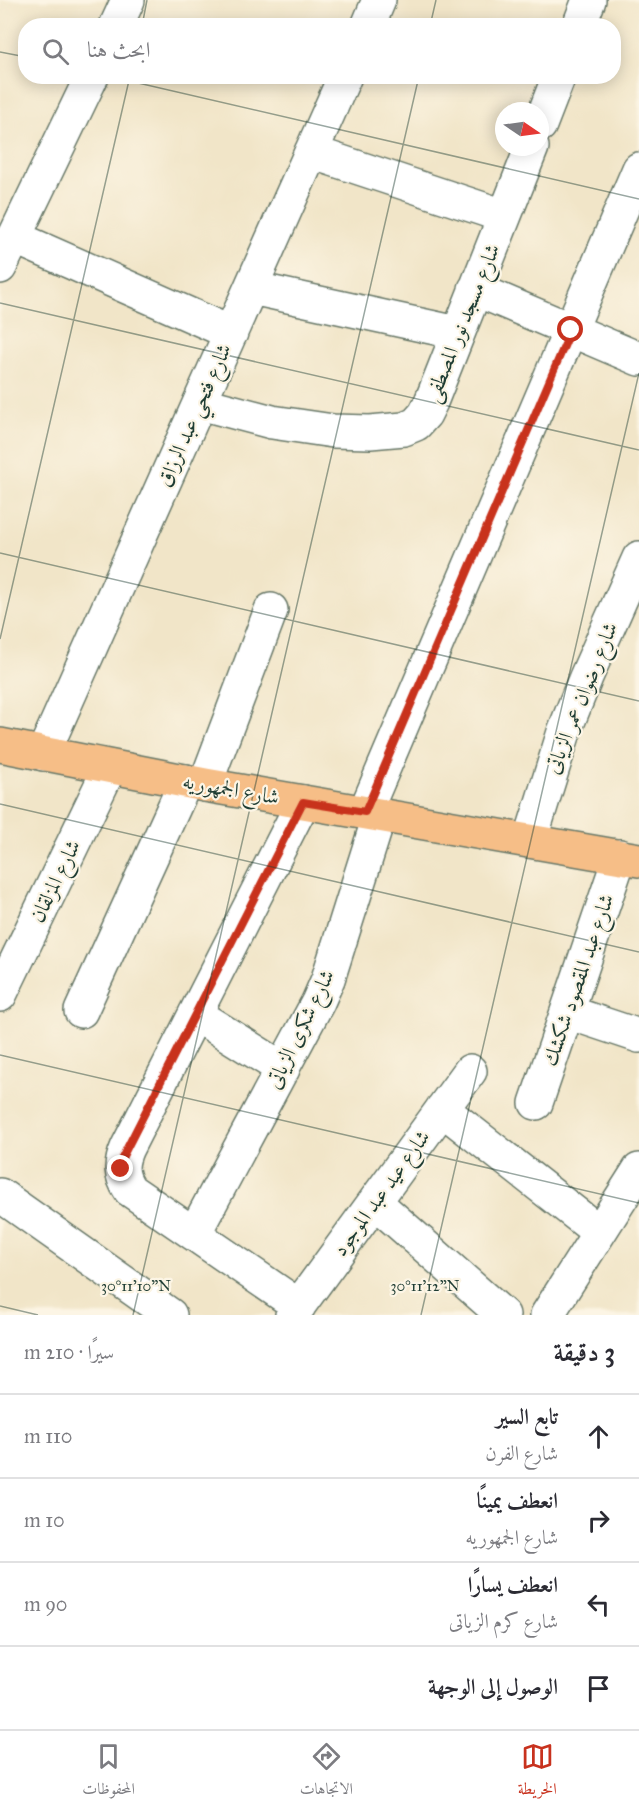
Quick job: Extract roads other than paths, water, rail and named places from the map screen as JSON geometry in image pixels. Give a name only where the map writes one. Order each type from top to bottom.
[{"type":"main road","name":"شارع الجمهوريه","points":[[0,746],[196,783],[629,858]]},
{"type":"street","points":[[371,18],[379,0]]},
{"type":"street","points":[[582,18],[590,0]]},
{"type":"street","points":[[0,267],[88,84]]},
{"type":"street","name":"شارع فتحي عبد الرزاق","points":[[43,754],[341,84]]},
{"type":"street","points":[[549,102],[556,84]]},
{"type":"street","points":[[311,152],[504,216]]},
{"type":"street","name":"شارع مسجد نور المصطفى","points":[[200,403],[272,422],[301,427],[370,432],[404,429],[416,424],[425,414],[527,156]]},
{"type":"street","name":"شارع شكرى الزياتى","points":[[194,1234],[283,1069],[328,979],[373,813],[639,169]]},
{"type":"street","points":[[14,237],[231,333]]},
{"type":"street","points":[[250,288],[458,333]]},
{"type":"street","points":[[476,289],[639,359]]},
{"type":"street","name":"شارع رضوان عمر الزياتى","points":[[530,840],[564,732],[639,558]]},
{"type":"street","points":[[81,1011],[196,783],[271,610]]},
{"type":"street","name":"شارع المزلقان","points":[[0,995],[110,767]]},
{"type":"street","points":[[296,1311],[194,1234],[130,1190],[121,1169],[122,1158],[303,802]]},
{"type":"street","name":"شارع عبد المقصود شكشك","points":[[536,1103],[567,1012],[629,858]]},
{"type":"street","points":[[567,1012],[639,1036]]},
{"type":"street","points":[[195,1014],[283,1069]]},
{"type":"street","name":"شارع عيد عبد الموجود","points":[[296,1311],[470,1071]]},
{"type":"street","points":[[442,1109],[599,1232]]},
{"type":"street","points":[[547,1315],[639,1170]]},
{"type":"street","points":[[0,1195],[170,1315]]},
{"type":"street","points":[[375,1202],[503,1315]]}]
